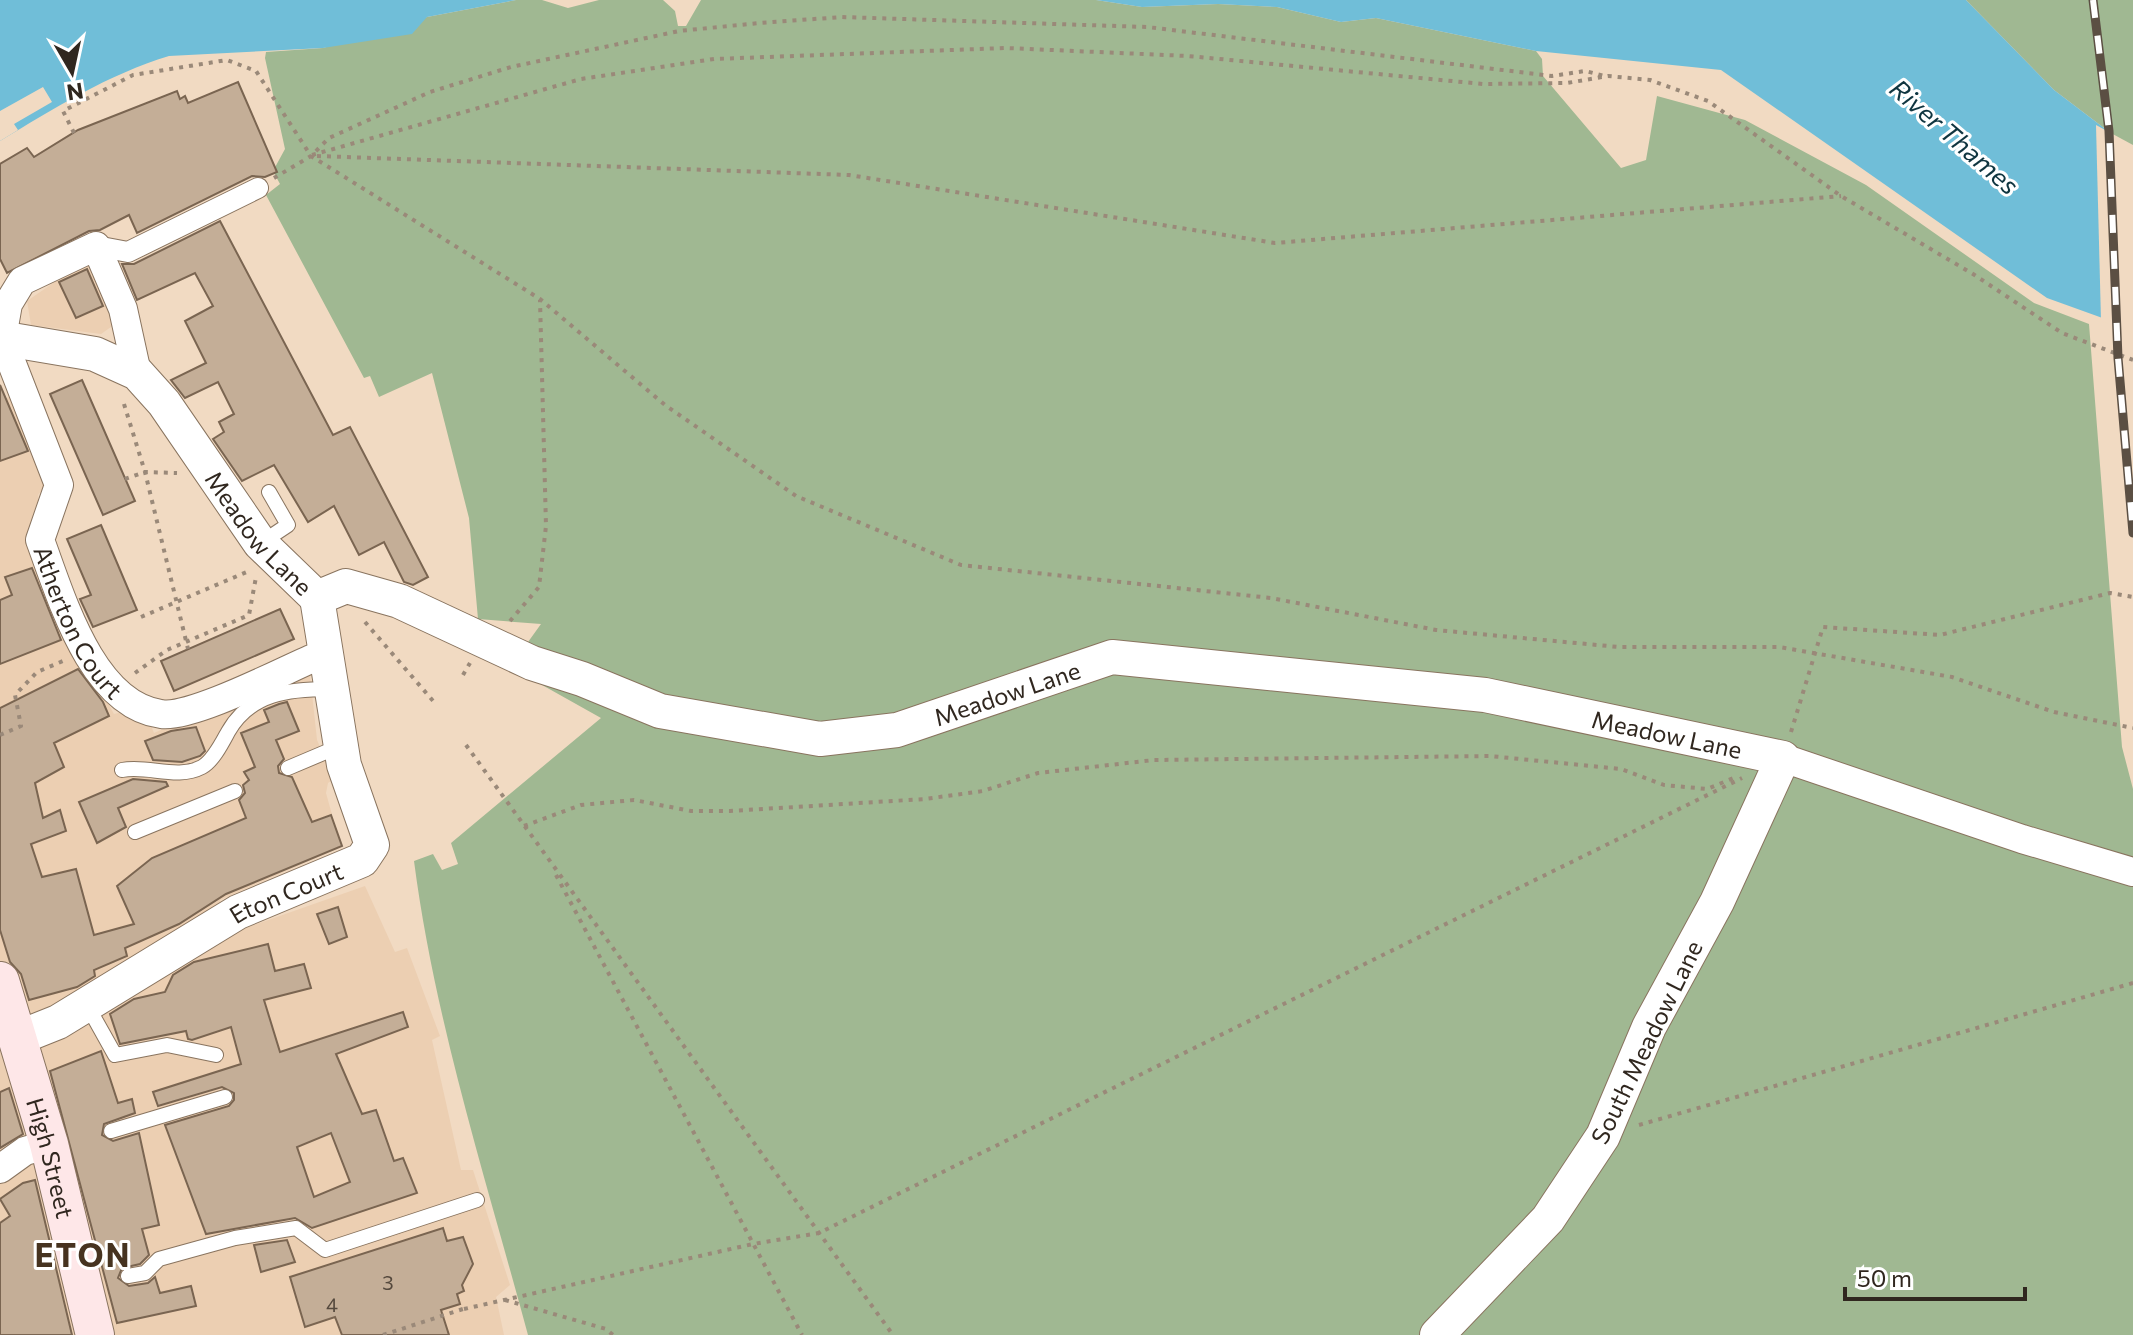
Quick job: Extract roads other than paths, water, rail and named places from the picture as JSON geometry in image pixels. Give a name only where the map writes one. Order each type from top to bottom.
[{"type":"main road","name":"High Street","points":[[0,981],[56,1151],[88,1282],[95,1335]]},
{"type":"street","points":[[2,328],[8,304],[22,281],[96,246],[128,252],[258,188]]},
{"type":"street","points":[[96,246],[123,309],[141,378]]},
{"type":"street","name":"Meadow Lane","points":[[2,328],[95,354],[141,378],[164,403],[260,543],[326,593],[346,586],[399,601],[532,663],[582,679],[660,711],[820,739],[897,730],[1112,657],[1485,695],[1783,758],[2022,839],[2133,872]]},
{"type":"street","name":"Atherton Court","points":[[2,328],[59,485],[40,540],[74,627],[124,700],[163,715],[206,704],[311,659],[328,673]]},
{"type":"street","name":"Eton Court","points":[[18,1038],[58,1022],[238,912],[362,860],[372,845],[340,746],[328,673],[326,593]]},
{"type":"street","name":"South Meadow Lane","points":[[1437,1335],[1548,1219],[1603,1136],[1649,1027],[1717,902],[1783,758]]},
{"type":"street","points":[[0,1169],[25,1151],[56,1151]]},
{"type":"lane","points":[[260,543],[288,525],[269,492]]},
{"type":"lane","points":[[122,770],[140,767],[180,774],[204,766],[237,715],[262,699],[328,673]]},
{"type":"lane","points":[[288,768],[340,746]]},
{"type":"lane","points":[[135,832],[235,791]]},
{"type":"lane","points":[[87,1004],[115,1055],[167,1045],[216,1055]]},
{"type":"lane","points":[[111,1131],[225,1097]]},
{"type":"lane","points":[[128,1276],[145,1273],[159,1259],[235,1238],[296,1228],[325,1250],[477,1200]]},
{"type":"water","points":[[0,0],[516,0],[427,17],[412,34],[323,48],[169,56],[103,82],[0,141]]},
{"type":"water","name":"River Thames","points":[[1096,0],[1966,0],[2054,90],[2133,150],[2133,329],[2047,298],[1721,70],[1536,51],[1376,18],[1341,22],[1277,7],[1218,4],[1142,7]]},
{"type":"railway","points":[[2093,0],[2109,131],[2118,358],[2133,533]]},
{"type":"district","name":"ETON","points":[[83,1254]]}]
